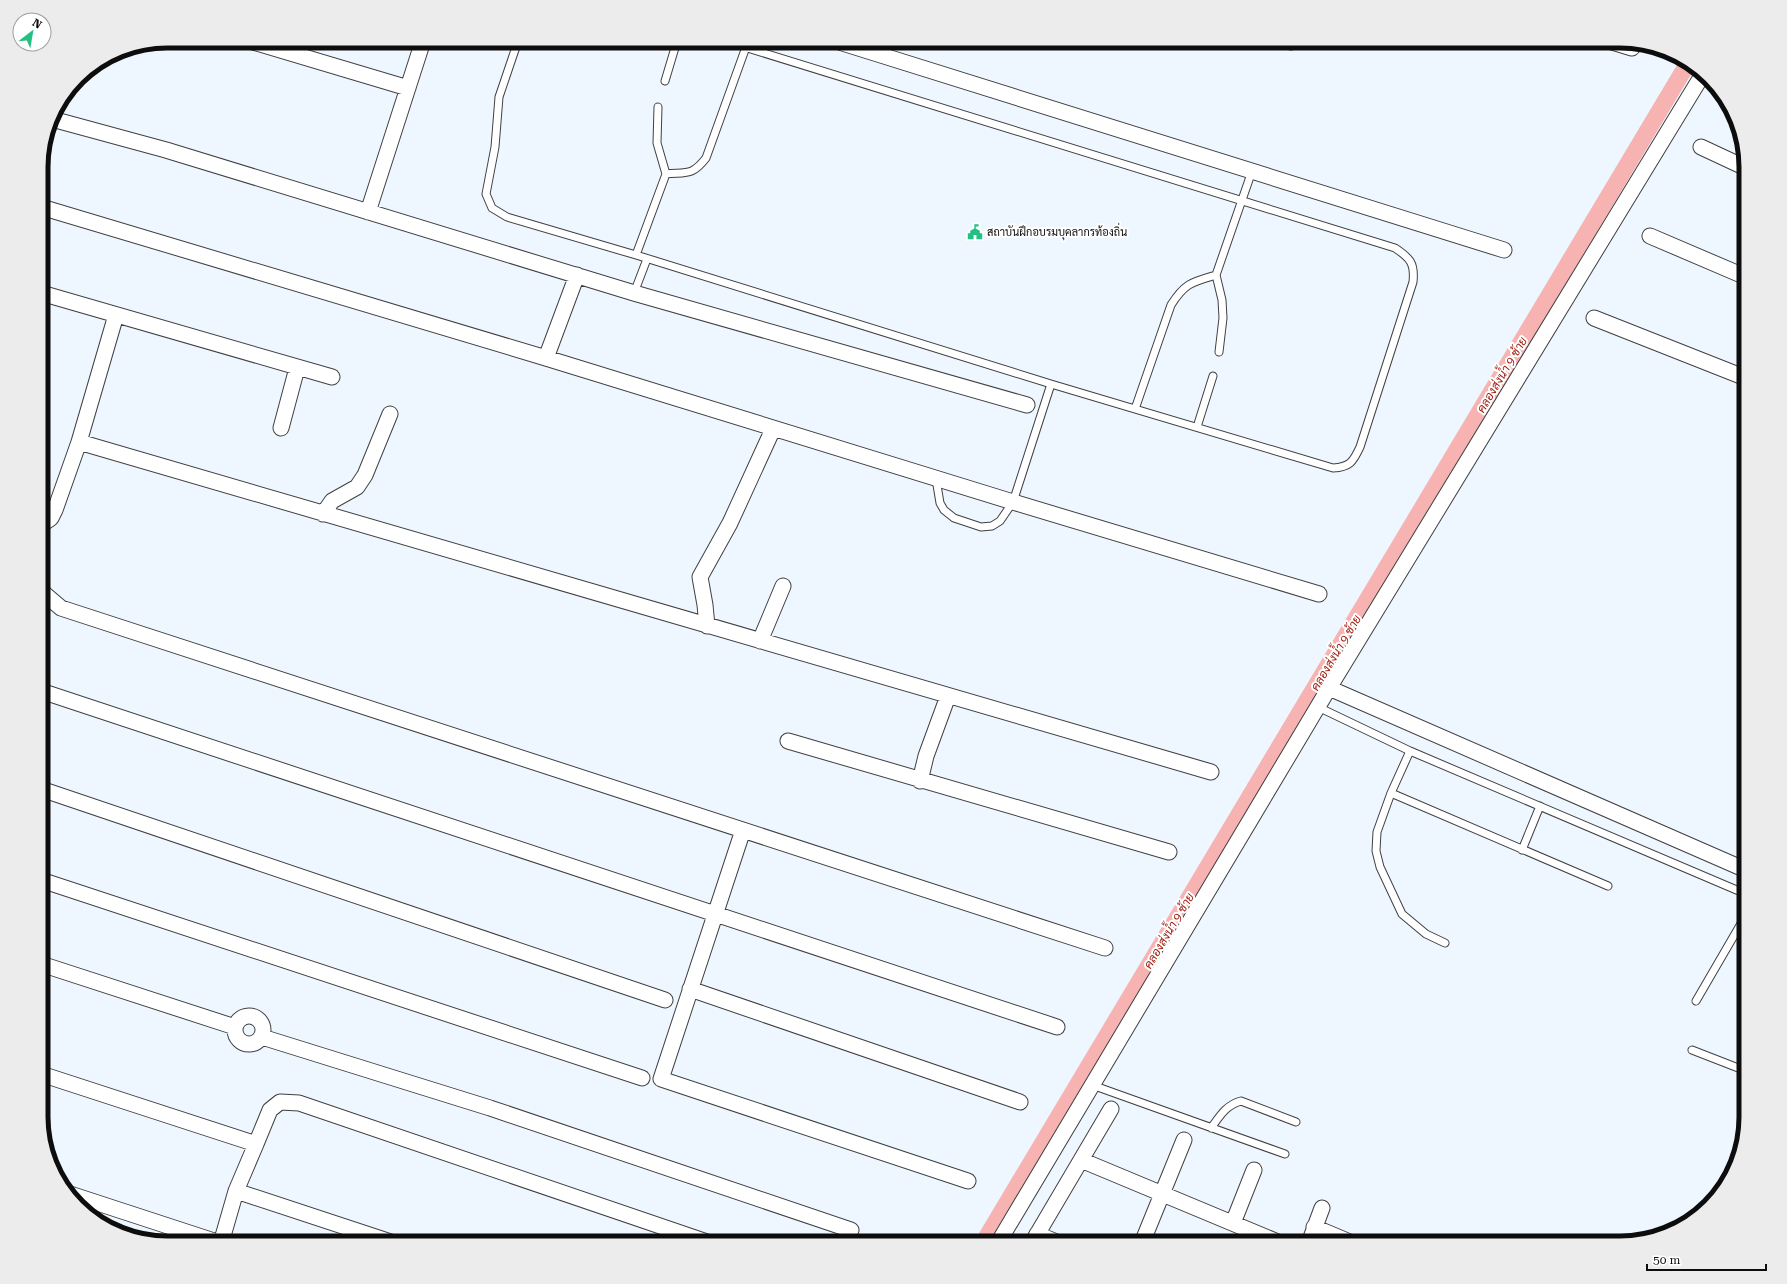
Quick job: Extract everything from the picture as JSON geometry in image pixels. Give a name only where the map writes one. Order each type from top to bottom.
[{"type":"street","points":[[274,48],[408,88]]},
{"type":"street","points":[[368,212],[421,48]]},
{"type":"street","points":[[858,48],[1504,250]]},
{"type":"street","points":[[1002,1236],[1329,688],[1700,79]]},
{"type":"street","points":[[57,120],[166,150],[634,293],[1027,405]]},
{"type":"street","points":[[1700,147],[1739,165]]},
{"type":"street","points":[[48,209],[546,358],[1013,502],[1319,594]]},
{"type":"street","points":[[1650,236],[1739,274]]},
{"type":"street","points":[[546,358],[577,275]]},
{"type":"street","points":[[48,295],[332,377]]},
{"type":"street","points":[[48,520],[51,518],[55,510],[79,442],[116,314]]},
{"type":"street","points":[[1594,318],[1739,375]]},
{"type":"street","points":[[281,428],[297,368]]},
{"type":"street","points":[[324,514],[332,501],[357,488],[365,475],[390,414]]},
{"type":"street","points":[[707,626],[700,578],[730,523],[773,428]]},
{"type":"street","points":[[79,442],[1211,772]]},
{"type":"street","points":[[760,641],[783,586]]},
{"type":"street","points":[[48,597],[61,608],[1105,948]]},
{"type":"street","points":[[1329,688],[1739,867]]},
{"type":"street","points":[[48,693],[1057,1027]]},
{"type":"street","points":[[920,781],[926,756],[948,696]]},
{"type":"street","points":[[788,741],[920,781],[1169,852]]},
{"type":"street","points":[[48,791],[665,1000]]},
{"type":"street","points":[[743,830],[714,913],[661,1079],[968,1181]]},
{"type":"street","points":[[48,882],[642,1078]]},
{"type":"street","points":[[48,966],[235,1028],[235,1034],[239,1040],[245,1044],[258,1042],[262,1037],[490,1108],[851,1230]]},
{"type":"street","points":[[690,989],[1020,1102]]},
{"type":"street","points":[[48,1076],[256,1144]]},
{"type":"street","points":[[223,1236],[236,1191],[270,1110],[280,1102],[299,1102],[690,1236]]},
{"type":"street","points":[[1036,1236],[1111,1109]]},
{"type":"street","points":[[1145,1236],[1184,1140]]},
{"type":"street","points":[[1081,1160],[1264,1236]]},
{"type":"street","points":[[1233,1223],[1254,1170]]},
{"type":"street","points":[[236,1191],[373,1236]]},
{"type":"street","points":[[78,1196],[199,1236]]},
{"type":"street","points":[[1311,1236],[1322,1208]]},
{"type":"street","points":[[1314,1228],[1334,1236]]},
{"type":"lane","points":[[516,48],[498,97],[495,147],[486,194],[492,208],[507,217],[636,255],[1052,384],[1333,468],[1344,468],[1353,461],[1360,447],[1413,282],[1414,270],[1408,256],[1395,248],[1243,200],[749,48]]},
{"type":"lane","points":[[666,81],[675,48]]},
{"type":"lane","points":[[666,174],[689,172],[698,168],[706,158],[746,48]]},
{"type":"lane","points":[[636,255],[666,174],[657,143],[658,107]]},
{"type":"lane","points":[[1219,352],[1223,318],[1222,300],[1216,275],[1252,171]]},
{"type":"lane","points":[[634,293],[647,259]]},
{"type":"lane","points":[[1135,409],[1170,306],[1180,292],[1191,283],[1216,275]]},
{"type":"lane","points":[[1197,427],[1213,376]]},
{"type":"lane","points":[[936,478],[940,503],[944,510],[954,518],[981,527],[992,526],[1000,521],[1013,502],[1052,384]]},
{"type":"lane","points":[[1318,707],[1410,751],[1739,891]]},
{"type":"lane","points":[[1410,751],[1391,793],[1377,832],[1376,851],[1380,867],[1402,914],[1426,934],[1445,942]]},
{"type":"lane","points":[[1391,793],[1608,886]]},
{"type":"lane","points":[[1522,850],[1540,806]]},
{"type":"lane","points":[[1696,1001],[1739,927]]},
{"type":"lane","points":[[1692,1050],[1739,1068]]},
{"type":"lane","points":[[1092,1084],[1286,1154]]},
{"type":"lane","points":[[1211,1128],[1226,1108],[1241,1101],[1296,1122]]},
{"type":"waterway","name":"คลองส่งน้ำ 9 ซ้าย","points":[[987,1236],[1685,68]]},
{"type":"place","name":"สถาบันฝึกอบรมบุคลากรท้องถิ่น","points":[[975,232]]}]
